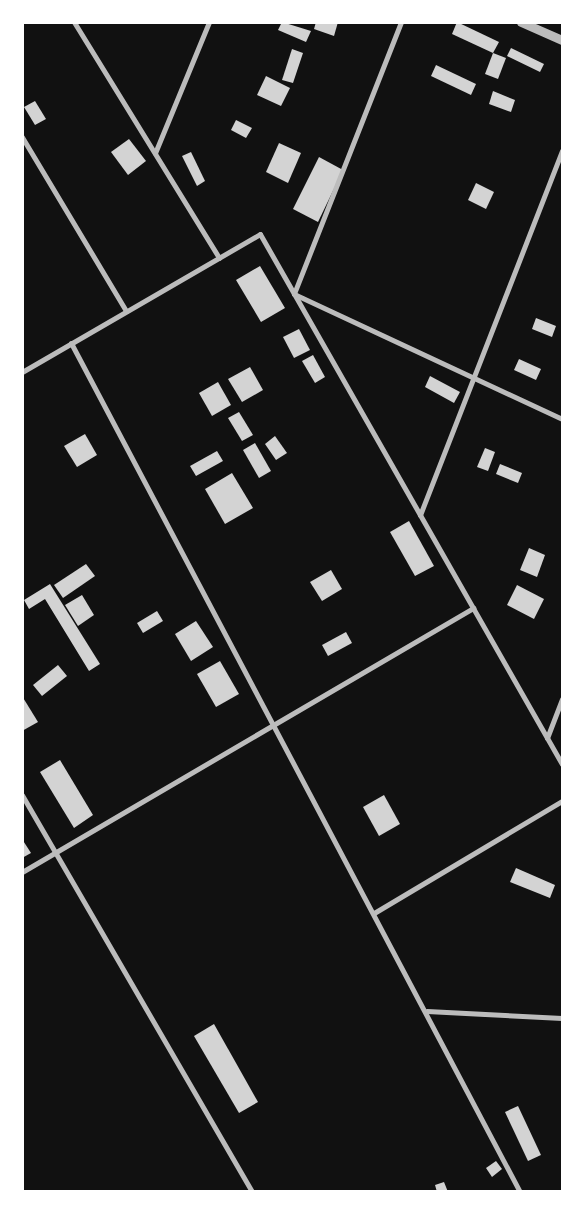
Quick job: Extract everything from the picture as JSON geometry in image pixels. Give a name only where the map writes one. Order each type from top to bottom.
[{"type":"street","points":[[74,22],[220,258]]},
{"type":"street","points":[[155,153],[209,22]]},
{"type":"street","points":[[294,294],[401,22]]},
{"type":"street","points":[[521,22],[562,40]]},
{"type":"street","points":[[22,137],[126,311]]},
{"type":"street","points":[[420,515],[562,151]]},
{"type":"street","points":[[22,372],[260,234],[562,764]]},
{"type":"street","points":[[294,294],[562,419]]},
{"type":"street","points":[[71,343],[427,1011],[520,1192]]},
{"type":"street","points":[[22,872],[473,608]]},
{"type":"street","points":[[547,738],[562,699]]},
{"type":"street","points":[[22,795],[252,1192]]},
{"type":"street","points":[[374,912],[562,801]]},
{"type":"street","points":[[427,1011],[562,1018]]},
{"type":"building","points":[[282,22],[311,31],[306,42],[278,30]]},
{"type":"building","points":[[316,22],[338,22],[334,36],[314,29]]},
{"type":"building","points":[[457,22],[499,42],[493,53],[452,34]]},
{"type":"building","points":[[511,48],[544,64],[540,72],[507,56]]},
{"type":"building","points":[[292,49],[303,53],[293,83],[282,80]]},
{"type":"building","points":[[493,53],[506,58],[498,79],[485,74]]},
{"type":"building","points":[[436,65],[476,84],[471,95],[431,76]]},
{"type":"building","points":[[266,76],[290,88],[281,106],[257,95]]},
{"type":"building","points":[[493,91],[515,100],[511,112],[489,104]]},
{"type":"building","points":[[35,101],[46,119],[35,125],[24,107]]},
{"type":"building","points":[[236,120],[252,128],[246,138],[231,130]]},
{"type":"building","points":[[129,139],[146,161],[128,175],[111,152]]},
{"type":"building","points":[[279,143],[301,153],[288,183],[266,172]]},
{"type":"building","points":[[191,152],[205,181],[197,186],[182,156]]},
{"type":"building","points":[[319,157],[343,170],[318,222],[293,209]]},
{"type":"building","points":[[476,183],[494,192],[486,209],[468,200]]},
{"type":"building","points":[[260,266],[285,308],[261,322],[236,280]]},
{"type":"building","points":[[536,318],[556,326],[552,337],[532,329]]},
{"type":"building","points":[[299,329],[310,350],[294,358],[283,337]]},
{"type":"building","points":[[313,355],[325,377],[315,383],[302,361]]},
{"type":"building","points":[[519,359],[541,369],[536,380],[514,370]]},
{"type":"building","points":[[250,367],[263,390],[242,402],[228,379]]},
{"type":"building","points":[[430,376],[460,392],[454,403],[425,387]]},
{"type":"building","points":[[218,382],[231,405],[212,416],[199,393]]},
{"type":"building","points":[[239,412],[253,435],[242,441],[228,418]]},
{"type":"building","points":[[85,434],[97,455],[77,467],[64,446]]},
{"type":"building","points":[[275,436],[287,453],[276,460],[265,444]]},
{"type":"building","points":[[255,443],[271,471],[259,478],[243,450]]},
{"type":"building","points":[[485,448],[495,452],[488,471],[477,467]]},
{"type":"building","points":[[217,451],[223,461],[196,476],[190,466]]},
{"type":"building","points":[[500,464],[522,473],[518,483],[496,474]]},
{"type":"building","points":[[232,473],[253,508],[225,524],[205,489]]},
{"type":"building","points":[[409,521],[434,566],[415,576],[390,532]]},
{"type":"building","points":[[529,548],[545,555],[537,577],[520,570]]},
{"type":"building","points":[[86,564],[95,576],[63,598],[54,585]]},
{"type":"building","points":[[331,570],[342,589],[322,601],[310,582]]},
{"type":"building","points":[[50,584],[100,664],[89,671],[45,599],[29,609],[24,600]]},
{"type":"building","points":[[517,585],[544,599],[534,619],[507,605]]},
{"type":"building","points":[[82,595],[94,615],[78,626],[65,605]]},
{"type":"building","points":[[157,611],[163,621],[143,633],[137,623]]},
{"type":"building","points":[[196,621],[213,647],[191,661],[175,634]]},
{"type":"building","points":[[346,632],[352,643],[328,656],[322,645]]},
{"type":"building","points":[[220,661],[239,694],[216,707],[197,674]]},
{"type":"building","points":[[58,665],[67,676],[42,696],[33,685]]},
{"type":"building","points":[[22,696],[38,722],[22,731]]},
{"type":"building","points":[[60,760],[93,815],[74,828],[40,772]]},
{"type":"building","points":[[384,795],[400,824],[379,836],[363,807]]},
{"type":"building","points":[[22,839],[31,853],[22,858]]},
{"type":"building","points":[[516,868],[555,885],[550,898],[510,882]]},
{"type":"building","points":[[214,1024],[258,1102],[239,1113],[194,1036]]},
{"type":"building","points":[[518,1106],[541,1155],[528,1161],[505,1112]]},
{"type":"building","points":[[496,1161],[502,1169],[492,1177],[486,1168]]},
{"type":"building","points":[[444,1182],[448,1192],[437,1192],[435,1185]]}]
